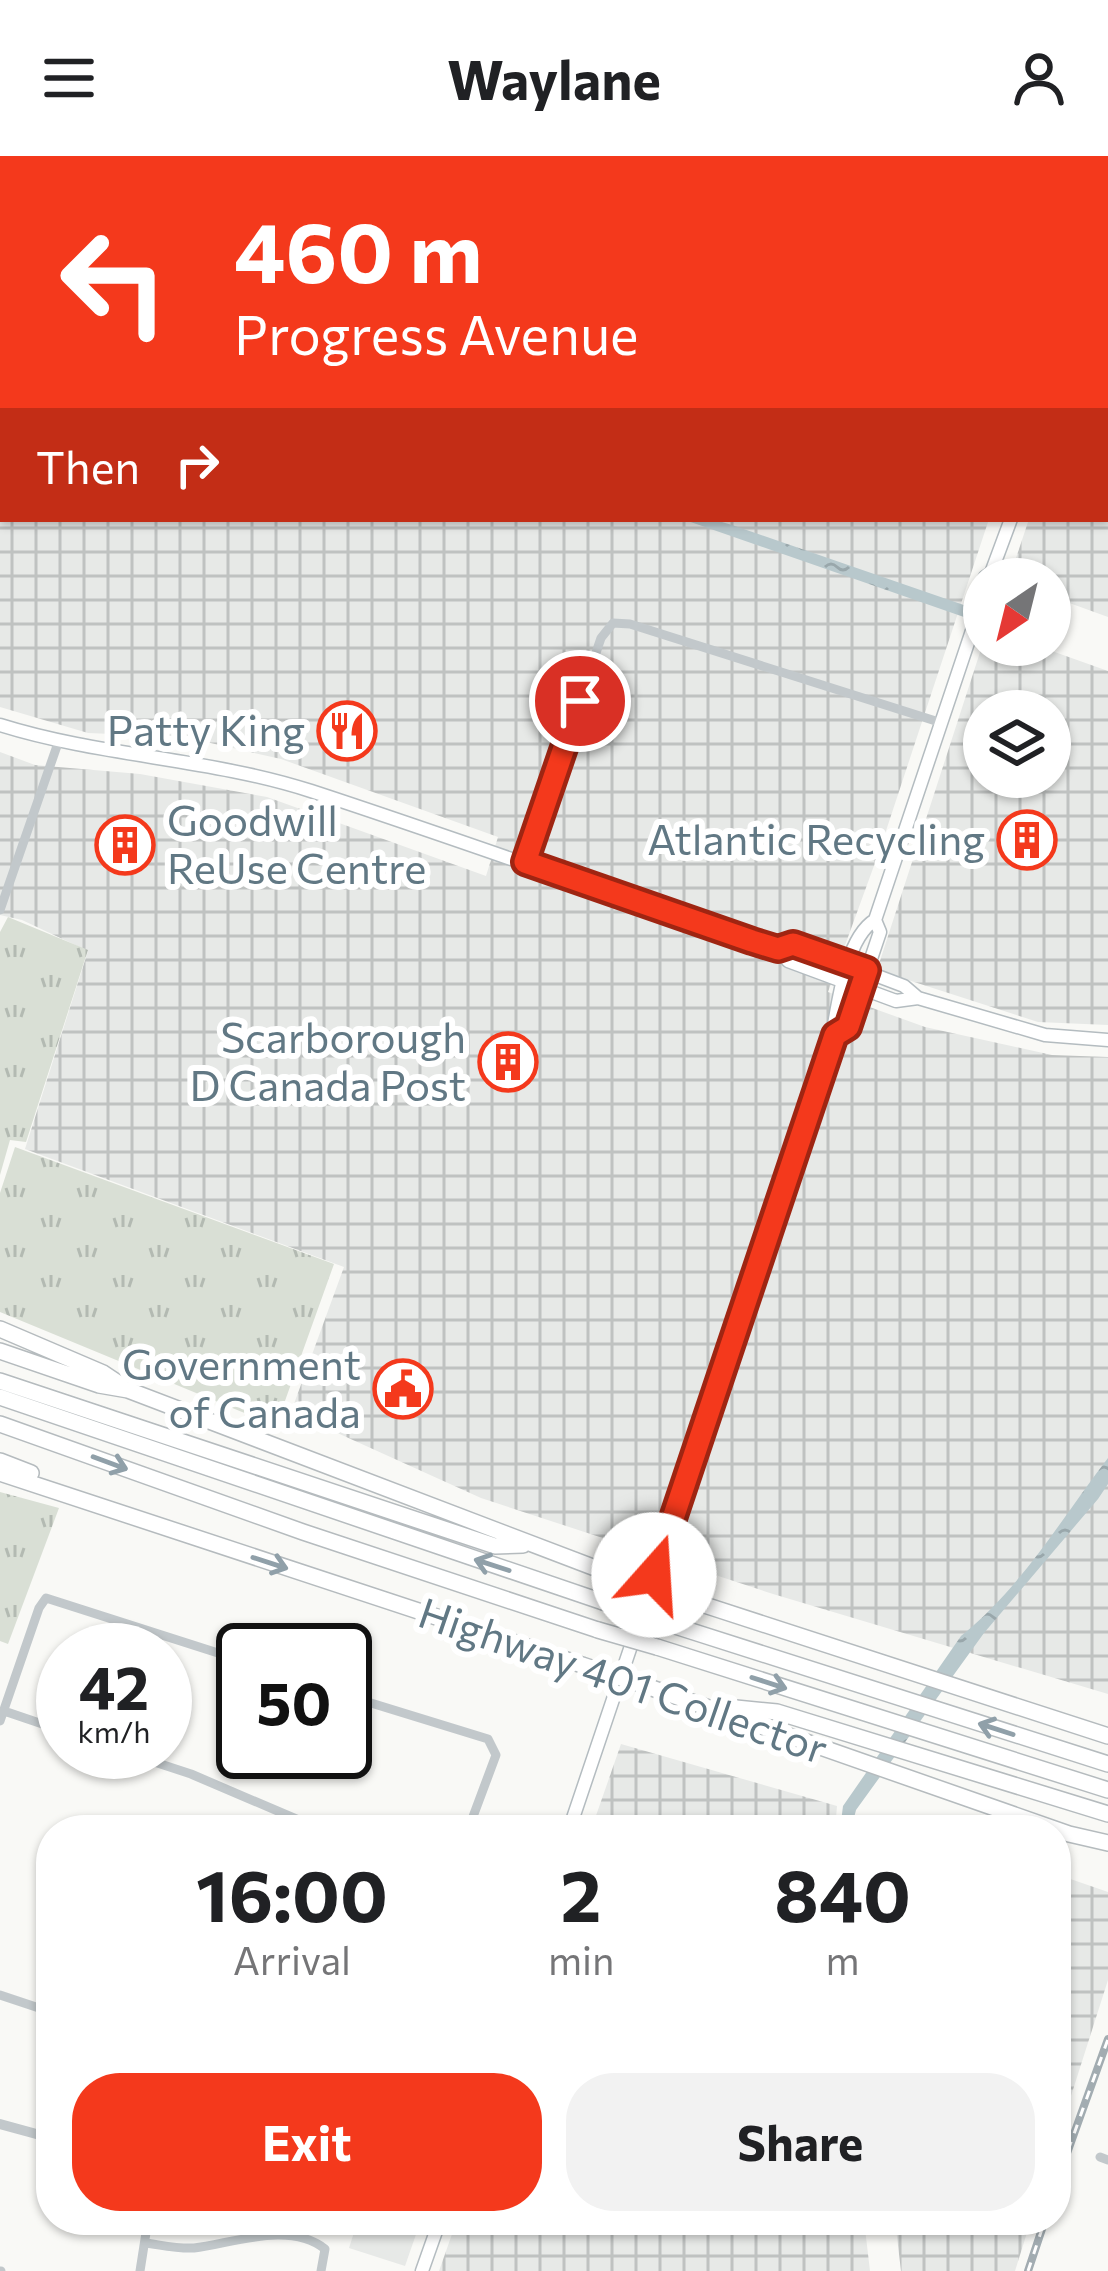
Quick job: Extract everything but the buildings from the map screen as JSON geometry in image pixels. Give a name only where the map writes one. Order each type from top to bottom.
[{"type":"highway","points":[[0,1329],[103,1373],[128,1390]]},
{"type":"highway","points":[[0,1352],[128,1390],[610,1574],[1106,1735]]},
{"type":"highway","points":[[0,1381],[495,1546],[532,1545]]},
{"type":"highway","points":[[0,1397],[669,1624],[1108,1764]]},
{"type":"highway","points":[[0,1424],[302,1532],[598,1630],[1108,1790]]},
{"type":"highway","points":[[0,1461],[232,1551]]},
{"type":"highway","name":"Highway 401 Collector","points":[[0,1473],[646,1686],[1015,1815]]},
{"type":"highway","points":[[699,1705],[777,1712],[1108,1814]]},
{"type":"highway","name":"Highway 401 Collector","points":[[1071,1835],[1108,1847]]},
{"type":"main road","points":[[999,558],[1010,522]]},
{"type":"main road","points":[[574,1815],[835,1035],[831,1022],[843,980],[863,927],[875,920],[963,659]]},
{"type":"main road","points":[[0,724],[58,743],[233,770],[313,791],[778,949],[788,961],[896,1001],[918,998],[1046,1035],[1108,1040]]},
{"type":"main road","points":[[835,1035],[848,1027],[880,932],[875,920]]},
{"type":"main road","points":[[778,949],[793,944],[867,970],[904,986],[918,998]]},
{"type":"main road","points":[[422,2271],[435,2235]]},
{"type":"street","points":[[525,862],[601,638],[613,623],[630,624],[942,723]]},
{"type":"street","points":[[0,910],[58,743]]},
{"type":"street","points":[[36,1724],[2,1716],[46,1598],[216,1652]]},
{"type":"street","points":[[372,1703],[482,1736],[493,1744],[496,1755],[474,1815]]},
{"type":"street","points":[[192,1775],[287,1815]]},
{"type":"street","points":[[0,1995],[36,2007]]},
{"type":"street","points":[[0,2124],[36,2134]]},
{"type":"street","points":[[140,2271],[147,2235]]},
{"type":"street","points":[[146,2242],[188,2248],[291,2236],[325,2249],[321,2271]]},
{"type":"shaded area","points":[[0,522],[988,522],[976,558],[963,558],[963,598],[828,992],[925,1027],[1052,1055],[1108,1057],[1108,1694],[773,1594],[481,1498],[291,1412],[344,1267],[25,1149],[88,951],[22,920],[0,915],[0,752],[35,765],[140,774],[267,797],[486,876],[498,837],[281,759],[184,737],[88,733],[0,707]]},
{"type":"shaded area","points":[[1028,522],[1108,522],[1108,617],[1071,604],[1071,558],[1016,558]]},
{"type":"shaded area","name":"Atlantic Recycling","points":[[1071,658],[1108,671],[1108,1025],[1038,1022],[877,970],[963,705],[963,798],[1071,798],[1071,690],[968,690],[976,666],[1071,666]]},
{"type":"shaded area","points":[[621,1744],[837,1806],[836,1815],[596,1815]]},
{"type":"shaded area","points":[[1071,1879],[1108,1892],[1108,1980],[1071,2096]]},
{"type":"shaded area","points":[[353,2235],[416,2235],[405,2266],[349,2248]]},
{"type":"shaded area","points":[[452,2235],[866,2235],[870,2271],[439,2271]]},
{"type":"shaded area","points":[[897,2235],[1026,2235],[1015,2271],[901,2271]]},
{"type":"green space","points":[[8,917],[88,950],[26,1142],[10,1140],[0,1175],[0,932]]},
{"type":"green space","points":[[15,1147],[334,1264],[276,1426],[0,1312],[0,1193]]},
{"type":"green space","points":[[0,1492],[59,1508],[8,1644],[0,1641]]},
{"type":"water","points":[[691,522],[732,525],[963,605],[963,617]]},
{"type":"water","points":[[1108,1458],[1108,1484],[1098,1499],[984,1633],[855,1815],[842,1815],[843,1806],[961,1636],[1022,1574]]},
{"type":"railway","points":[[1071,2142],[1108,2039]]},
{"type":"railway","points":[[1028,2271],[1040,2235]]},
{"type":"place","name":"Patty King","points":[[347,731]]},
{"type":"place","name":"Atlantic Recycling","points":[[1027,840]]},
{"type":"place","name":"Goodwill ReUse Centre","points":[[125,845]]},
{"type":"place","name":"Scarborough D Canada Post","points":[[508,1062]]},
{"type":"place","name":"Government of Canada","points":[[403,1389]]},
{"type":"route","points":[[580,701],[525,862],[752,941],[778,949],[793,944],[867,970],[848,1027],[835,1035],[654,1575]]}]
